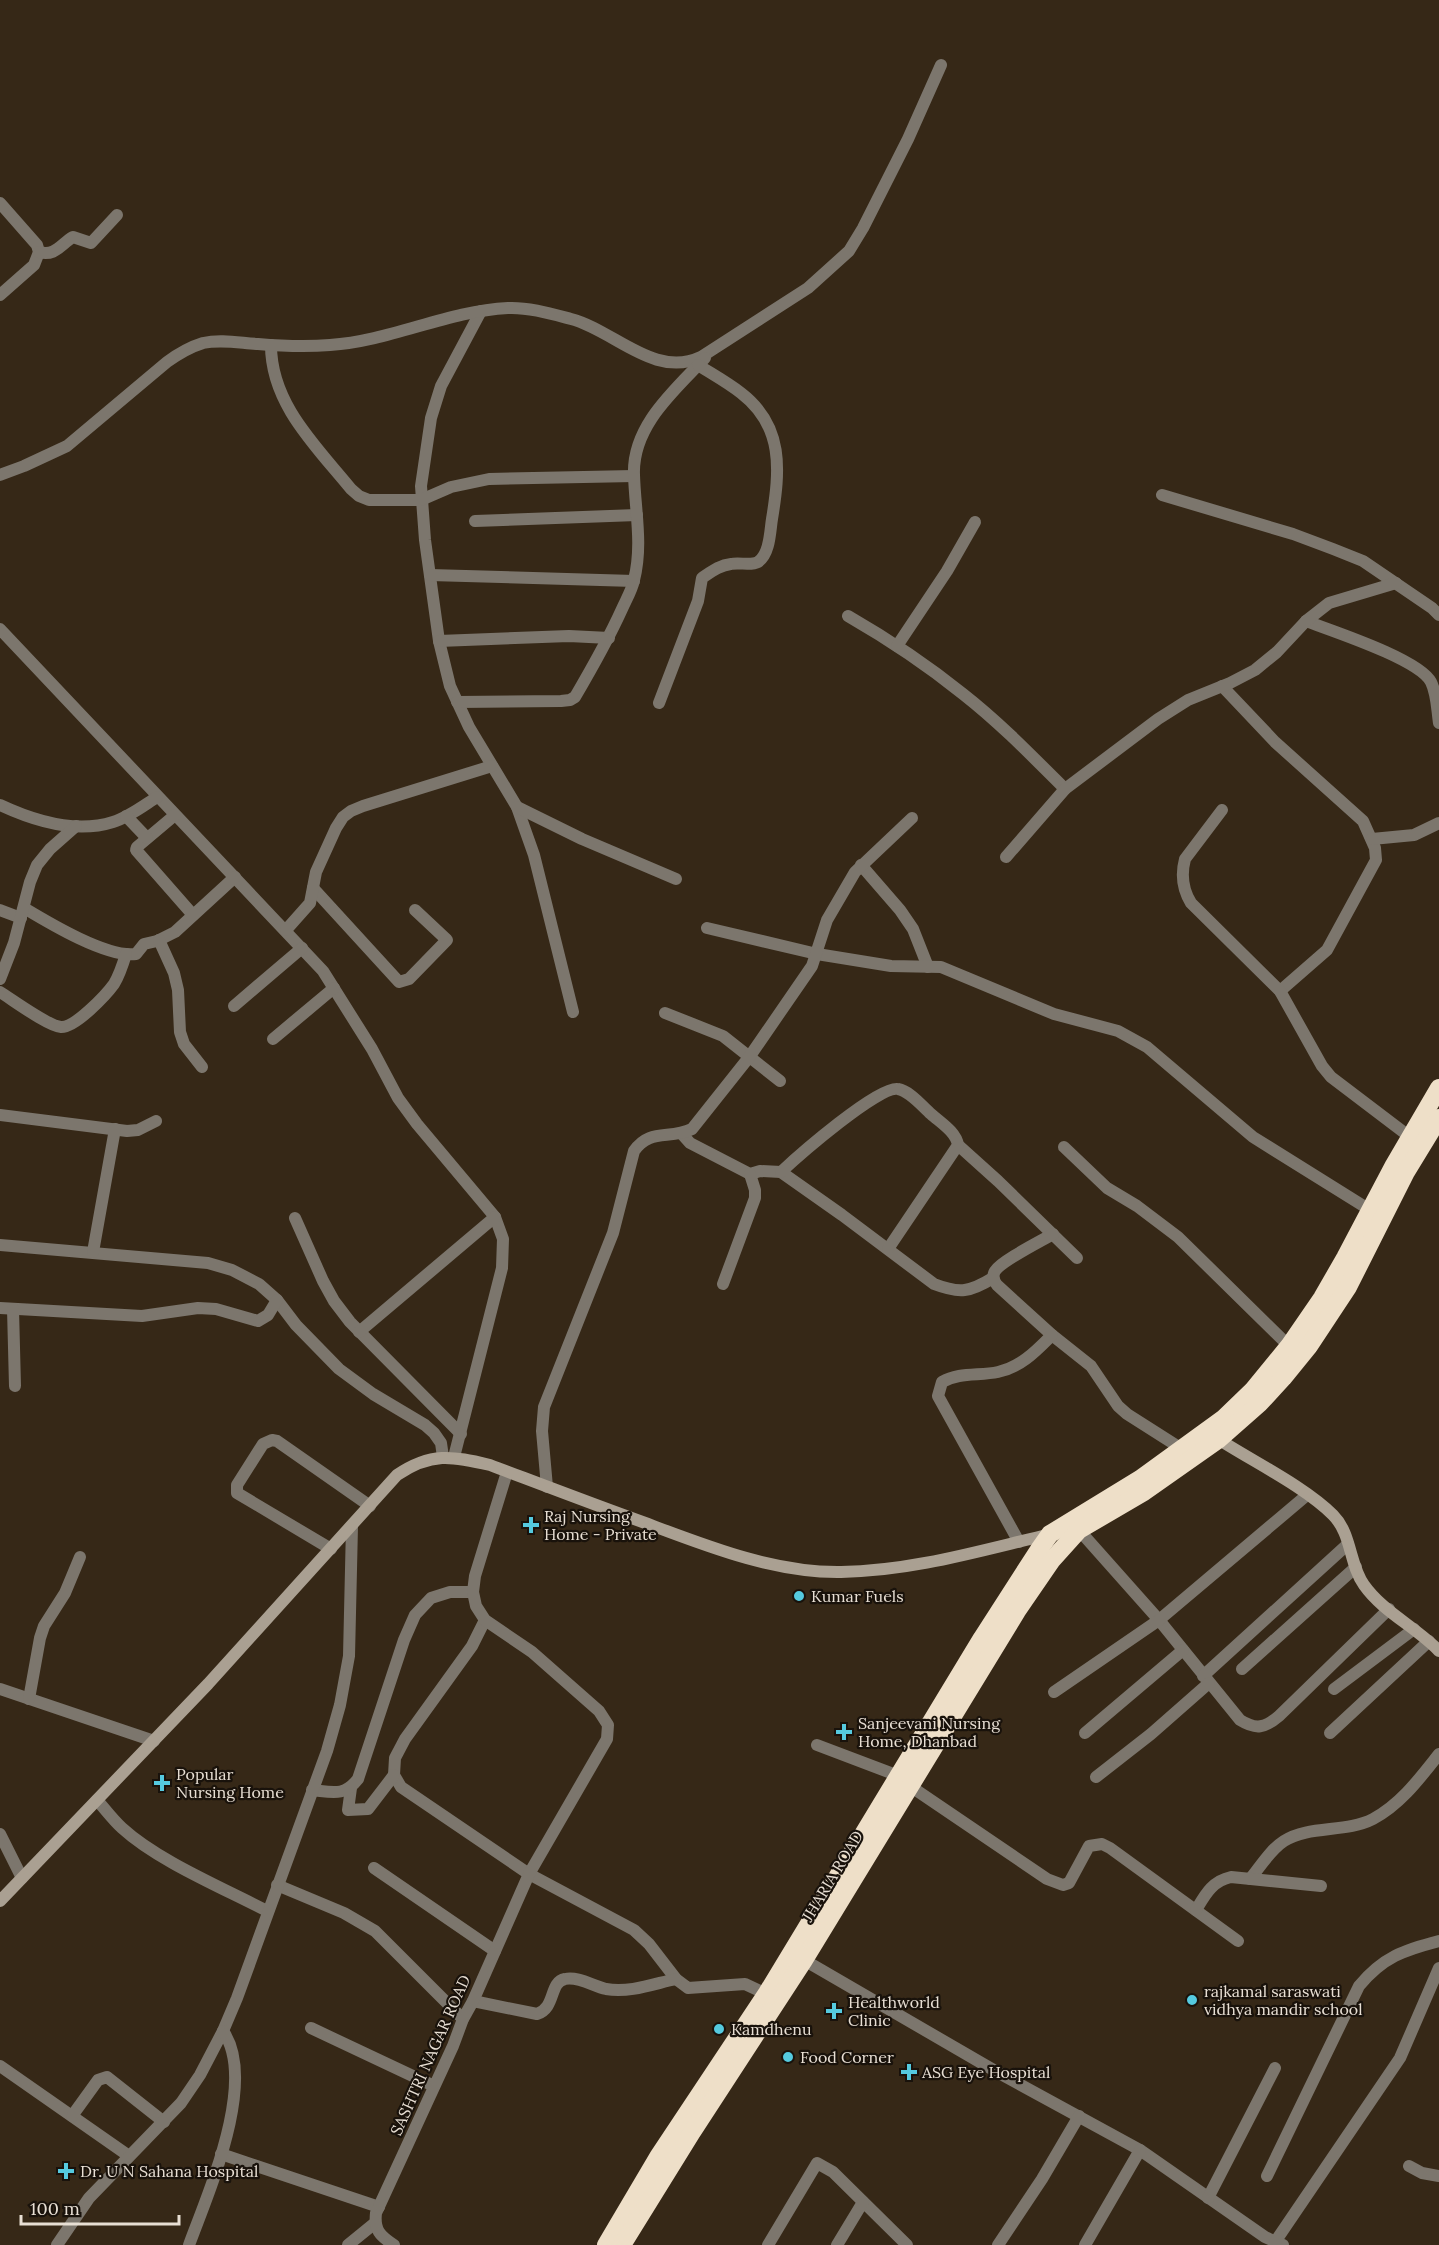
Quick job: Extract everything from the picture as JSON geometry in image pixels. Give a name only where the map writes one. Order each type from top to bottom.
[{"type":"highway","points":[[1400,1168],[1410,1137],[1439,1088]]},
{"type":"highway","points":[[1050,1534],[1140,1479],[1182,1449],[1212,1436],[1260,1403],[1309,1346],[1348,1287],[1384,1197],[1400,1168],[1439,1118]]},
{"type":"highway","points":[[1212,1436],[1289,1346],[1322,1298],[1370,1210],[1384,1197]]},
{"type":"highway","name":"JHARIA ROAD","points":[[622,2245],[904,1781],[1052,1560],[1079,1530],[1144,1492],[1212,1436]]},
{"type":"highway","name":"JHARIA ROAD","points":[[606,2245],[658,2157],[772,1997],[804,1960],[982,1638],[1050,1534]]},
{"type":"main road","points":[[1212,1436],[1307,1495],[1331,1513],[1342,1526],[1363,1584],[1439,1651]]},
{"type":"main road","points":[[0,1901],[154,1741],[398,1475],[424,1460],[449,1457],[490,1465],[705,1545],[764,1562],[801,1569],[839,1572],[883,1570],[986,1551],[1050,1534],[1079,1530]]},
{"type":"street","points":[[0,475],[67,446],[167,362],[183,351],[204,343],[229,341],[271,345],[332,345],[367,340],[456,316],[511,308],[574,320],[636,351],[660,360],[679,364],[690,362],[808,288],[849,251],[908,140],[941,65]]},
{"type":"street","points":[[0,203],[37,245],[39,252],[34,265],[0,295]]},
{"type":"street","points":[[39,252],[53,253],[73,237],[77,237],[84,243],[91,243],[117,215]]},
{"type":"street","points":[[481,311],[441,386],[432,418],[424,460],[421,500],[430,575],[439,641],[450,686],[492,766],[517,807],[534,855],[573,1012]]},
{"type":"street","points":[[271,345],[271,364],[285,403],[297,422],[351,489],[369,500],[421,500],[451,487],[489,479],[634,476]]},
{"type":"street","points":[[457,702],[570,700],[574,697],[609,638],[634,581],[638,551],[634,476],[637,446],[644,431],[668,397],[712,350]]},
{"type":"street","points":[[659,703],[698,601],[702,578],[723,565],[758,562],[765,554],[776,499],[777,447],[771,429],[751,402],[740,392],[698,365]]},
{"type":"street","points":[[1162,495],[1293,534],[1363,561],[1439,615]]},
{"type":"street","points":[[475,521],[637,515]]},
{"type":"street","points":[[897,646],[947,571],[975,522]]},
{"type":"street","points":[[430,575],[634,581]]},
{"type":"street","points":[[1006,857],[1065,789],[1158,719],[1188,700],[1255,670],[1278,652],[1306,621],[1329,603],[1396,583]]},
{"type":"street","points":[[848,616],[897,646],[963,694],[1009,734],[1065,789]]},
{"type":"street","points":[[1306,621],[1371,646],[1419,669],[1432,684],[1439,723]]},
{"type":"street","points":[[0,629],[302,948],[334,988],[372,1049],[398,1098],[417,1124],[495,1216],[503,1239],[502,1268],[461,1434],[449,1457]]},
{"type":"street","points":[[439,641],[569,636],[609,638]]},
{"type":"street","points":[[1222,686],[1275,742],[1363,821],[1375,848],[1376,860],[1338,933],[1321,957],[1280,991]]},
{"type":"street","points":[[286,930],[310,903],[318,867],[343,817],[351,811],[492,766]]},
{"type":"street","points":[[0,805],[52,824],[86,828],[113,822],[157,797]]},
{"type":"street","points":[[517,807],[582,839],[676,879]]},
{"type":"street","points":[[1222,810],[1185,859],[1183,868],[1187,896],[1191,903],[1280,991],[1322,1066],[1331,1077],[1410,1137]]},
{"type":"street","points":[[175,815],[137,847],[137,852],[193,915]]},
{"type":"street","points":[[126,816],[147,838]]},
{"type":"street","points":[[547,1487],[542,1431],[544,1407],[613,1233],[634,1151],[641,1142],[649,1137],[682,1134],[692,1129],[750,1056],[812,966],[827,920],[855,872],[912,818]]},
{"type":"street","points":[[1372,839],[1414,835],[1439,823]]},
{"type":"street","points":[[0,979],[37,865],[50,849],[76,826]]},
{"type":"street","points":[[861,865],[900,910],[913,929],[928,967]]},
{"type":"street","points":[[0,910],[22,913],[81,940],[126,954],[136,954],[144,944],[175,932],[235,877]]},
{"type":"street","points":[[313,888],[399,982],[409,979],[447,940],[415,910]]},
{"type":"street","points":[[707,928],[817,954],[891,966],[941,967],[1054,1014],[1118,1030],[1147,1047],[1253,1137],[1370,1210]]},
{"type":"street","points":[[159,940],[174,973],[178,990],[180,1032],[184,1044],[202,1067]]},
{"type":"street","points":[[234,1006],[302,948]]},
{"type":"street","points":[[0,992],[52,1025],[67,1026],[74,1023],[114,985],[126,954]]},
{"type":"street","points":[[273,1039],[334,988]]},
{"type":"street","points":[[665,1013],[723,1036],[780,1081]]},
{"type":"street","points":[[781,1172],[812,1144],[882,1092],[895,1089],[908,1094],[942,1124],[957,1138],[958,1145],[1077,1258]]},
{"type":"street","points":[[0,1115],[138,1130],[156,1121]]},
{"type":"street","points":[[93,1252],[115,1129]]},
{"type":"street","points":[[682,1134],[690,1143],[750,1174],[760,1171],[781,1172],[934,1284],[945,1288],[968,1291],[993,1278],[1002,1264],[1053,1234]]},
{"type":"street","points":[[888,1250],[958,1145]]},
{"type":"street","points":[[1064,1147],[1107,1188],[1137,1206],[1178,1237],[1289,1346]]},
{"type":"street","points":[[723,1284],[755,1198],[750,1174]]},
{"type":"street","points":[[359,1332],[495,1216]]},
{"type":"street","points":[[295,1218],[334,1300],[359,1332],[461,1434]]},
{"type":"street","points":[[0,1245],[208,1263],[232,1270],[259,1284],[277,1300],[296,1325],[339,1369],[373,1394],[425,1425],[434,1433],[449,1457]]},
{"type":"street","points":[[993,1278],[997,1285],[1052,1335],[1091,1366],[1127,1414],[1182,1449]]},
{"type":"street","points":[[15,1386],[6,1308],[142,1316],[198,1308],[216,1309],[258,1321],[264,1320],[277,1300]]},
{"type":"street","points":[[1019,1542],[939,1396],[942,1382],[951,1377],[997,1372],[1012,1367],[1026,1360],[1052,1335]]},
{"type":"street","points":[[331,1549],[237,1493],[237,1485],[263,1444],[272,1440],[277,1441],[370,1506]]},
{"type":"street","points":[[507,1472],[475,1576],[473,1592],[476,1606],[485,1620],[456,1671],[405,1739],[395,1758],[394,1775],[401,1787],[529,1874],[634,1930],[649,1944],[676,1979],[688,1988],[745,1984],[772,1997]]},
{"type":"street","points":[[1054,1692],[1159,1620],[1307,1495]]},
{"type":"street","points":[[57,2245],[89,2198],[164,2122],[200,2075],[237,1998],[327,1751],[340,1706],[349,1656],[352,1526]]},
{"type":"street","points":[[1079,1530],[1159,1620],[1240,1720],[1251,1727],[1262,1727],[1279,1716],[1389,1609]]},
{"type":"street","points":[[1096,1777],[1151,1734],[1348,1544]]},
{"type":"street","points":[[29,1700],[44,1626],[65,1593],[80,1557]]},
{"type":"street","points":[[1242,1669],[1356,1568]]},
{"type":"street","points":[[312,1790],[339,1793],[351,1788],[358,1779],[404,1640],[415,1615],[431,1598],[450,1592],[473,1592]]},
{"type":"street","name":"SASHTRI NAGAR ROAD","points":[[375,2223],[379,2207],[529,1874],[607,1739],[608,1725],[599,1711],[532,1652],[485,1620]]},
{"type":"street","points":[[1335,1689],[1414,1629]]},
{"type":"street","points":[[1330,1732],[1429,1641]]},
{"type":"street","points":[[1085,1733],[1183,1650]]},
{"type":"street","points":[[0,1689],[154,1741]]},
{"type":"street","points":[[817,1745],[904,1781],[1053,1882],[1063,1885],[1069,1883],[1089,1846],[1102,1845],[1110,1848],[1238,1941]]},
{"type":"street","points":[[1250,1879],[1276,1847],[1284,1841],[1305,1834],[1349,1827],[1371,1820],[1387,1810],[1413,1787],[1439,1754]]},
{"type":"street","points":[[351,1788],[348,1810],[368,1809],[394,1775]]},
{"type":"street","points":[[97,1800],[121,1827],[141,1843],[267,1911]]},
{"type":"street","points":[[0,1834],[22,1878]]},
{"type":"street","points":[[374,1868],[495,1951]]},
{"type":"street","points":[[1196,1910],[1208,1890],[1221,1879],[1231,1877],[1321,1886]]},
{"type":"street","points":[[277,1885],[344,1913],[375,1931],[463,2019]]},
{"type":"street","points":[[1267,2176],[1359,1986],[1372,1970],[1386,1959],[1439,1941]]},
{"type":"street","points":[[804,1960],[1140,2150],[1265,2237],[1279,2243],[1400,2058],[1439,1968]]},
{"type":"street","points":[[473,2001],[537,2014],[544,2012],[555,1988],[565,1978],[617,1989],[643,1987],[676,1979]]},
{"type":"street","points":[[311,2028],[434,2086]]},
{"type":"street","points":[[189,2245],[221,2154],[233,2106],[235,2070],[231,2042],[223,2031]]},
{"type":"street","points":[[0,2066],[129,2156]]},
{"type":"street","points":[[1208,2198],[1275,2068]]},
{"type":"street","points":[[72,2116],[98,2080],[107,2077],[164,2122]]},
{"type":"street","points":[[998,2245],[1042,2179],[1079,2116]]},
{"type":"street","points":[[1085,2245],[1140,2150]]},
{"type":"street","points":[[221,2154],[379,2207]]},
{"type":"street","points":[[768,2245],[818,2163],[832,2172],[907,2245]]},
{"type":"street","points":[[1409,2166],[1422,2173],[1439,2176]]},
{"type":"street","points":[[837,2245],[863,2202]]},
{"type":"street","points":[[348,2245],[375,2223],[378,2232],[394,2245]]},
{"type":"place","name":"Raj Nursing Home - Private","points":[[531,1525]]},
{"type":"place","name":"Kumar Fuels","points":[[799,1596]]},
{"type":"place","name":"Sanjeevani Nursing Home, Dhanbad","points":[[844,1732]]},
{"type":"place","name":"Popular Nursing Home","points":[[162,1783]]},
{"type":"place","name":"rajkamal saraswati vidhya mandir school","points":[[1192,2000]]},
{"type":"place","name":"Healthworld Clinic","points":[[834,2011]]},
{"type":"place","name":"Kamdhenu","points":[[719,2029]]},
{"type":"place","name":"Food Corner","points":[[788,2057]]},
{"type":"place","name":"ASG Eye Hospital","points":[[909,2072]]},
{"type":"place","name":"Dr. U N Sahana Hospital","points":[[66,2171]]}]
